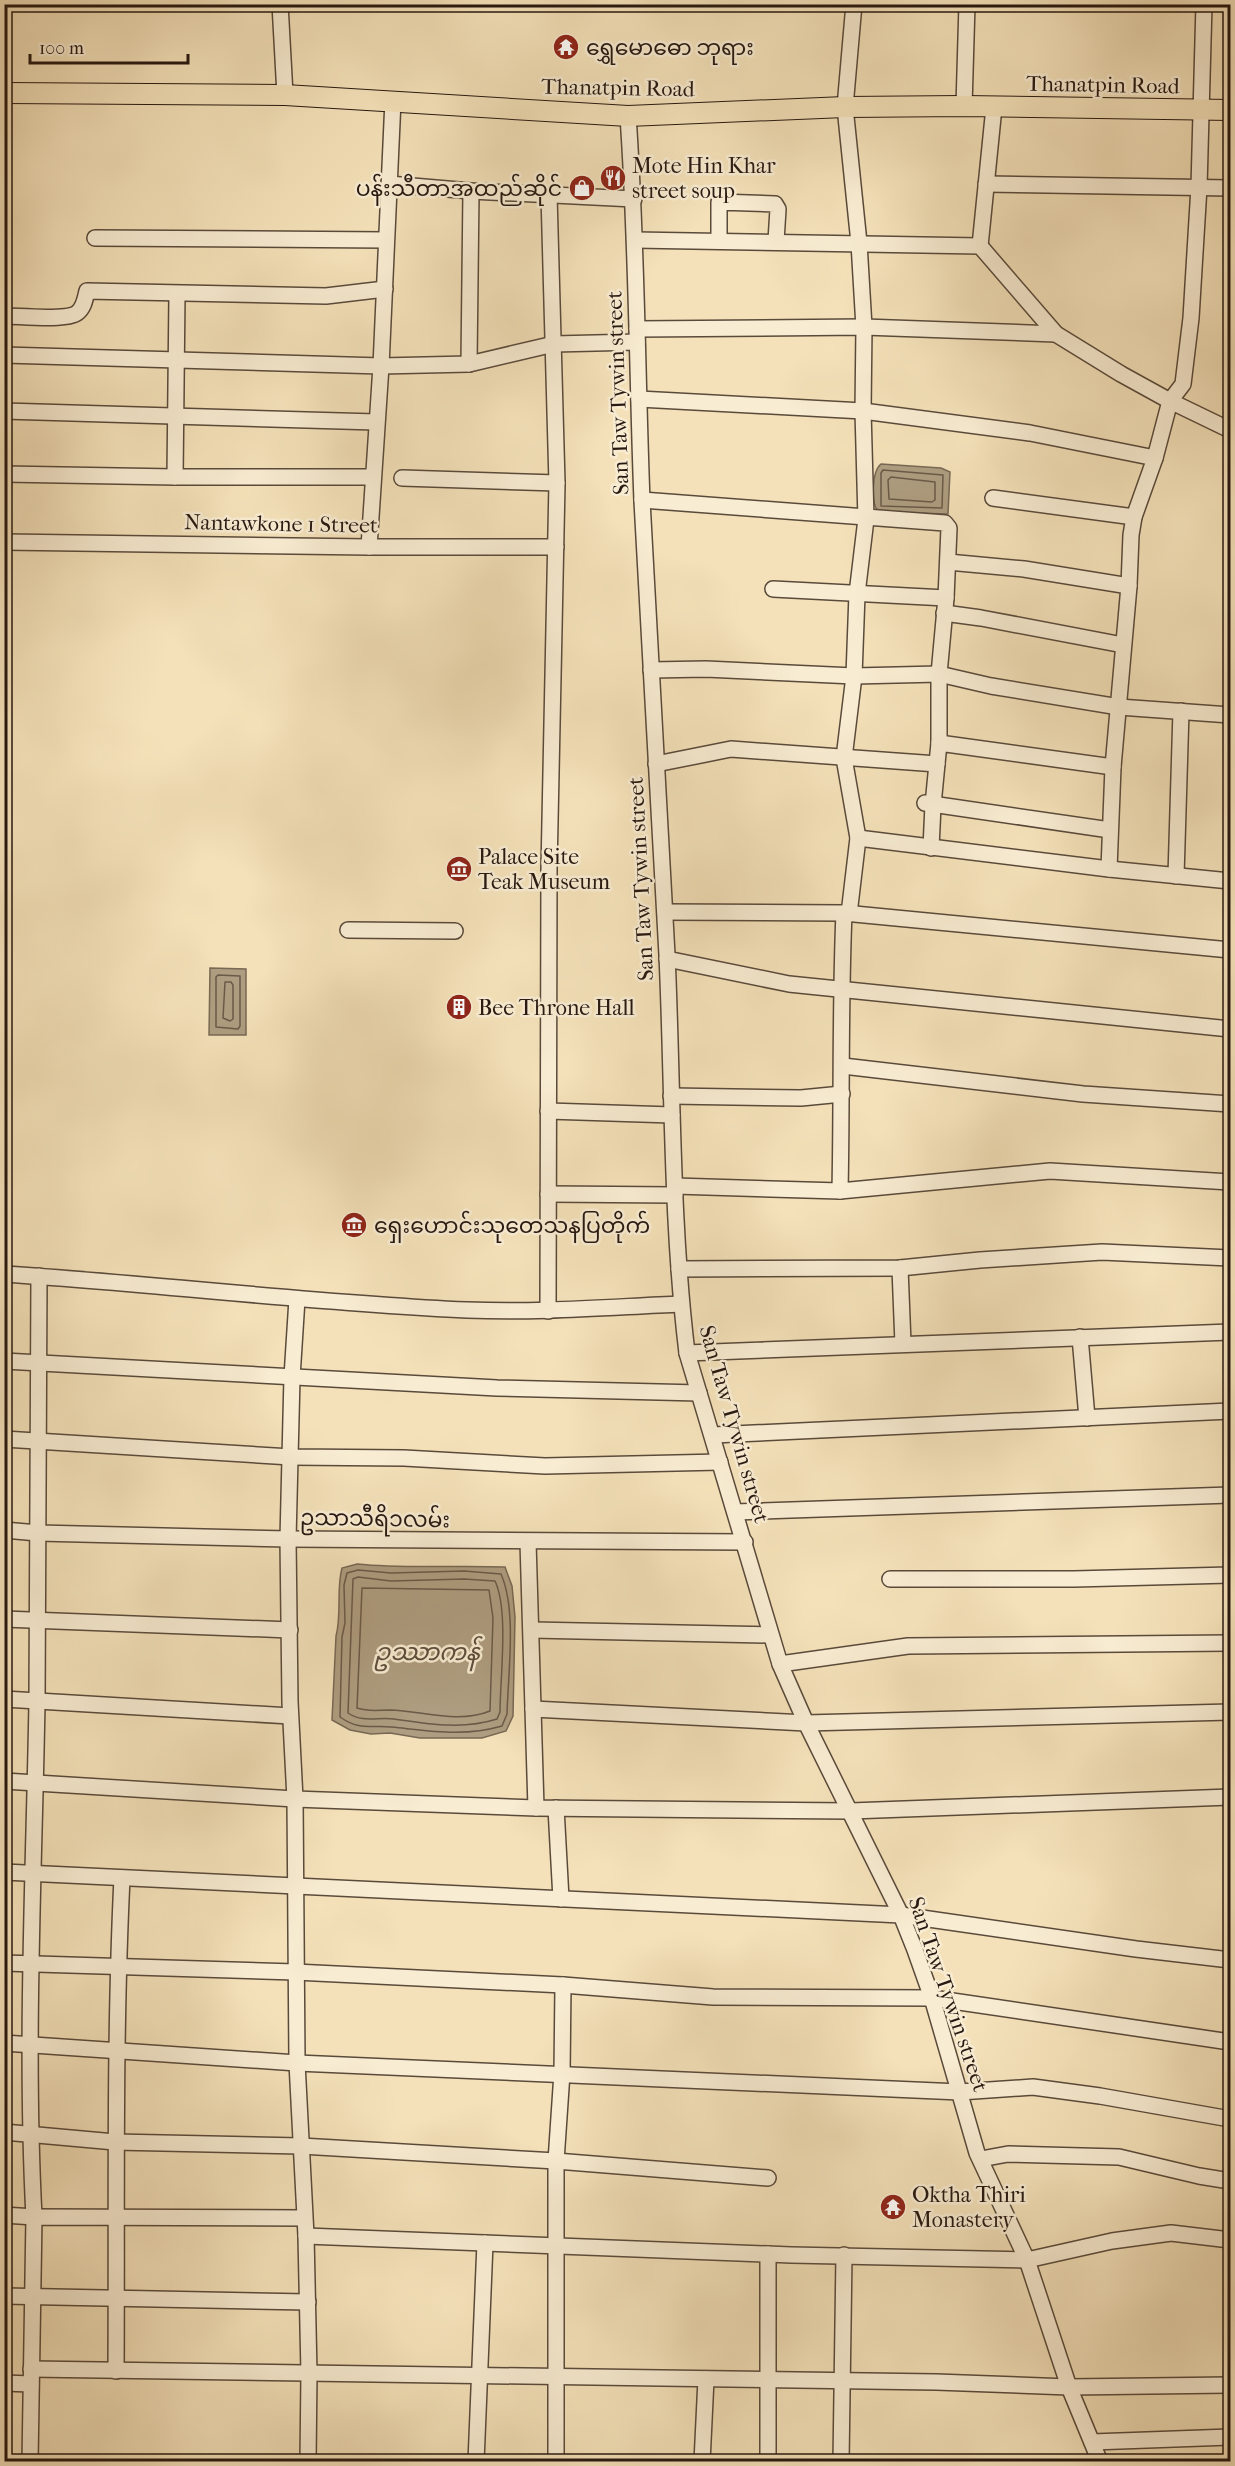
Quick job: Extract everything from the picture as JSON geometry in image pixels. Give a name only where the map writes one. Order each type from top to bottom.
[{"type":"main road","name":"Thanatpin Road","points":[[4,93],[285,95],[628,116],[845,107],[964,106],[1230,110]]},
{"type":"street","points":[[280,4],[285,95]]},
{"type":"street","points":[[840,1191],[843,1066],[840,988],[846,914],[858,838],[844,758],[854,676],[857,594],[866,519],[863,411],[864,327],[859,243],[845,107],[854,4]]},
{"type":"street","points":[[964,106],[967,4]]},
{"type":"street","points":[[1109,869],[1113,767],[1134,517],[1155,458],[1170,401],[1183,384],[1191,318],[1199,187],[1204,4]]},
{"type":"street","points":[[369,547],[381,366],[393,100]]},
{"type":"street","points":[[994,107],[980,246],[1056,334],[1121,374],[1230,430]]},
{"type":"street","name":"San Taw Tywin street","points":[[628,116],[634,199],[642,500],[665,912],[679,1269],[687,1353],[780,1664],[806,1723],[901,1915],[932,1998],[981,2159],[1027,2260],[1069,2387],[1100,2462]]},
{"type":"street","points":[[389,184],[471,191],[634,199]]},
{"type":"street","points":[[986,184],[1230,188]]},
{"type":"street","points":[[469,364],[471,191]]},
{"type":"street","points":[[548,1311],[549,869],[557,483],[549,195]]},
{"type":"street","points":[[719,240],[719,202],[775,204],[778,209],[776,241]]},
{"type":"street","points":[[95,238],[386,240]]},
{"type":"street","points":[[635,240],[980,246]]},
{"type":"street","points":[[4,316],[76,314],[83,307],[87,291],[326,296],[385,289]]},
{"type":"street","points":[[175,477],[177,294]]},
{"type":"street","points":[[4,356],[381,366],[469,364],[554,344],[637,335],[864,327],[1056,334]]},
{"type":"street","points":[[639,399],[863,411],[1030,433],[1155,458]]},
{"type":"street","points":[[4,411],[376,422]]},
{"type":"street","points":[[4,474],[373,477]]},
{"type":"street","points":[[402,478],[557,483]]},
{"type":"street","points":[[993,498],[1134,517]]},
{"type":"street","points":[[642,500],[866,519],[945,523],[949,528],[948,562],[939,674],[939,742],[929,804],[931,848]]},
{"type":"street","name":"Nantawkone 1 Street","points":[[4,542],[556,547]]},
{"type":"street","points":[[948,562],[1024,569],[1129,586]]},
{"type":"street","points":[[773,589],[857,594],[945,605],[981,618],[1123,645]]},
{"type":"street","points":[[651,670],[706,669],[854,676],[939,674],[991,686],[1119,707],[1230,715]]},
{"type":"street","points":[[1176,876],[1181,711]]},
{"type":"street","points":[[939,742],[1113,767]]},
{"type":"street","points":[[656,764],[731,749],[937,764]]},
{"type":"street","points":[[929,804],[1110,830]]},
{"type":"street","points":[[858,838],[1109,869],[1230,881]]},
{"type":"street","points":[[665,912],[846,914],[1230,950]]},
{"type":"street","points":[[348,930],[455,931]]},
{"type":"street","points":[[667,959],[789,984],[1179,1026],[1230,1029]]},
{"type":"street","points":[[843,1066],[1083,1094],[1230,1104]]},
{"type":"street","points":[[671,1096],[801,1098],[842,1094]]},
{"type":"street","points":[[548,1111],[672,1115]]},
{"type":"street","points":[[548,1194],[840,1191],[1050,1171],[1230,1182]]},
{"type":"street","points":[[679,1269],[900,1268],[1102,1252],[1230,1258]]},
{"type":"street","points":[[900,1268],[903,1344]]},
{"type":"street","points":[[4,1274],[297,1299],[468,1310],[548,1311],[681,1304]]},
{"type":"street","points":[[30,2462],[34,2217],[29,2045],[37,1701],[39,1276]]},
{"type":"street","points":[[297,1299],[292,1377],[288,1539],[290,1716],[295,1799],[297,2063],[308,2302],[308,2462]]},
{"type":"street","points":[[687,1353],[1230,1332]]},
{"type":"street","points":[[1080,1337],[1087,1418]]},
{"type":"street","points":[[4,1361],[496,1388],[699,1393]]},
{"type":"street","points":[[712,1435],[1230,1411]]},
{"type":"street","points":[[4,1439],[291,1457],[404,1458],[545,1466],[720,1462]]},
{"type":"street","points":[[735,1512],[1230,1495]]},
{"type":"street","name":"ဥသာသီရိ၁လမ်း","points":[[4,1530],[38,1533],[288,1539],[745,1542]]},
{"type":"street","points":[[528,1542],[536,1808]]},
{"type":"street","points":[[890,1579],[1074,1579],[1230,1575]]},
{"type":"street","points":[[4,1619],[290,1630]]},
{"type":"street","points":[[532,1630],[770,1635]]},
{"type":"street","points":[[780,1664],[908,1646],[1230,1643]]},
{"type":"street","points":[[4,1699],[290,1716]]},
{"type":"street","points":[[533,1709],[806,1723],[1230,1712]]},
{"type":"street","points":[[4,1781],[295,1799],[536,1808],[851,1811],[1230,1797]]},
{"type":"street","points":[[556,1808],[561,1899]]},
{"type":"street","points":[[4,1872],[901,1915],[1137,1949],[1230,1959]]},
{"type":"street","points":[[116,2371],[115,2142],[122,1878]]},
{"type":"street","points":[[4,1963],[295,1972],[563,1985],[713,1997],[932,1998],[1230,2042]]},
{"type":"street","points":[[556,2462],[556,2161],[562,2073],[563,1985]]},
{"type":"street","points":[[4,2043],[297,2063],[960,2092],[1033,2087],[1100,2096],[1230,2119]]},
{"type":"street","points":[[4,2132],[115,2142],[301,2146],[556,2161],[768,2178]]},
{"type":"street","points":[[981,2159],[1017,2154],[1119,2157],[1230,2181]]},
{"type":"street","points":[[4,2215],[116,2218],[304,2218]]},
{"type":"street","points":[[306,2236],[768,2254],[1027,2260],[1112,2241],[1171,2233],[1230,2240]]},
{"type":"street","points":[[476,2462],[485,2243]]},
{"type":"street","points":[[768,2254],[768,2462]]},
{"type":"street","points":[[841,2462],[844,2255]]},
{"type":"street","points":[[4,2296],[308,2302]]},
{"type":"street","points":[[4,2383],[31,2377],[116,2371],[842,2381],[1069,2387],[1230,2385]]},
{"type":"street","points":[[702,2462],[706,2379]]},
{"type":"street","points":[[1092,2442],[1230,2438]]},
{"type":"water","points":[[881,464],[941,468],[950,472],[948,514],[879,512],[874,502],[873,488],[876,473]]},
{"type":"water","points":[[210,968],[246,969],[246,1035],[209,1035]]},
{"type":"water","name":"ဥဿာကန်","points":[[357,1564],[505,1567],[512,1586],[515,1617],[513,1716],[506,1731],[482,1738],[420,1738],[350,1730],[332,1720],[340,1576],[342,1568]]},
{"type":"place","name":"ရွှေမောဓော ဘုရား","points":[[566,47]]},
{"type":"place","name":"Mote Hin Khar street soup","points":[[613,178]]},
{"type":"place","name":"ပန်းသီတာအထည်ဆိုင်","points":[[582,188]]},
{"type":"place","name":"Palace Site Teak Museum","points":[[459,869]]},
{"type":"place","name":"Bee Throne Hall","points":[[459,1007]]},
{"type":"place","name":"ရှေးဟောင်းသုတေသနပြတိုက်","points":[[354,1225]]},
{"type":"place","name":"Oktha Thiri Monastery","points":[[893,2207]]}]
